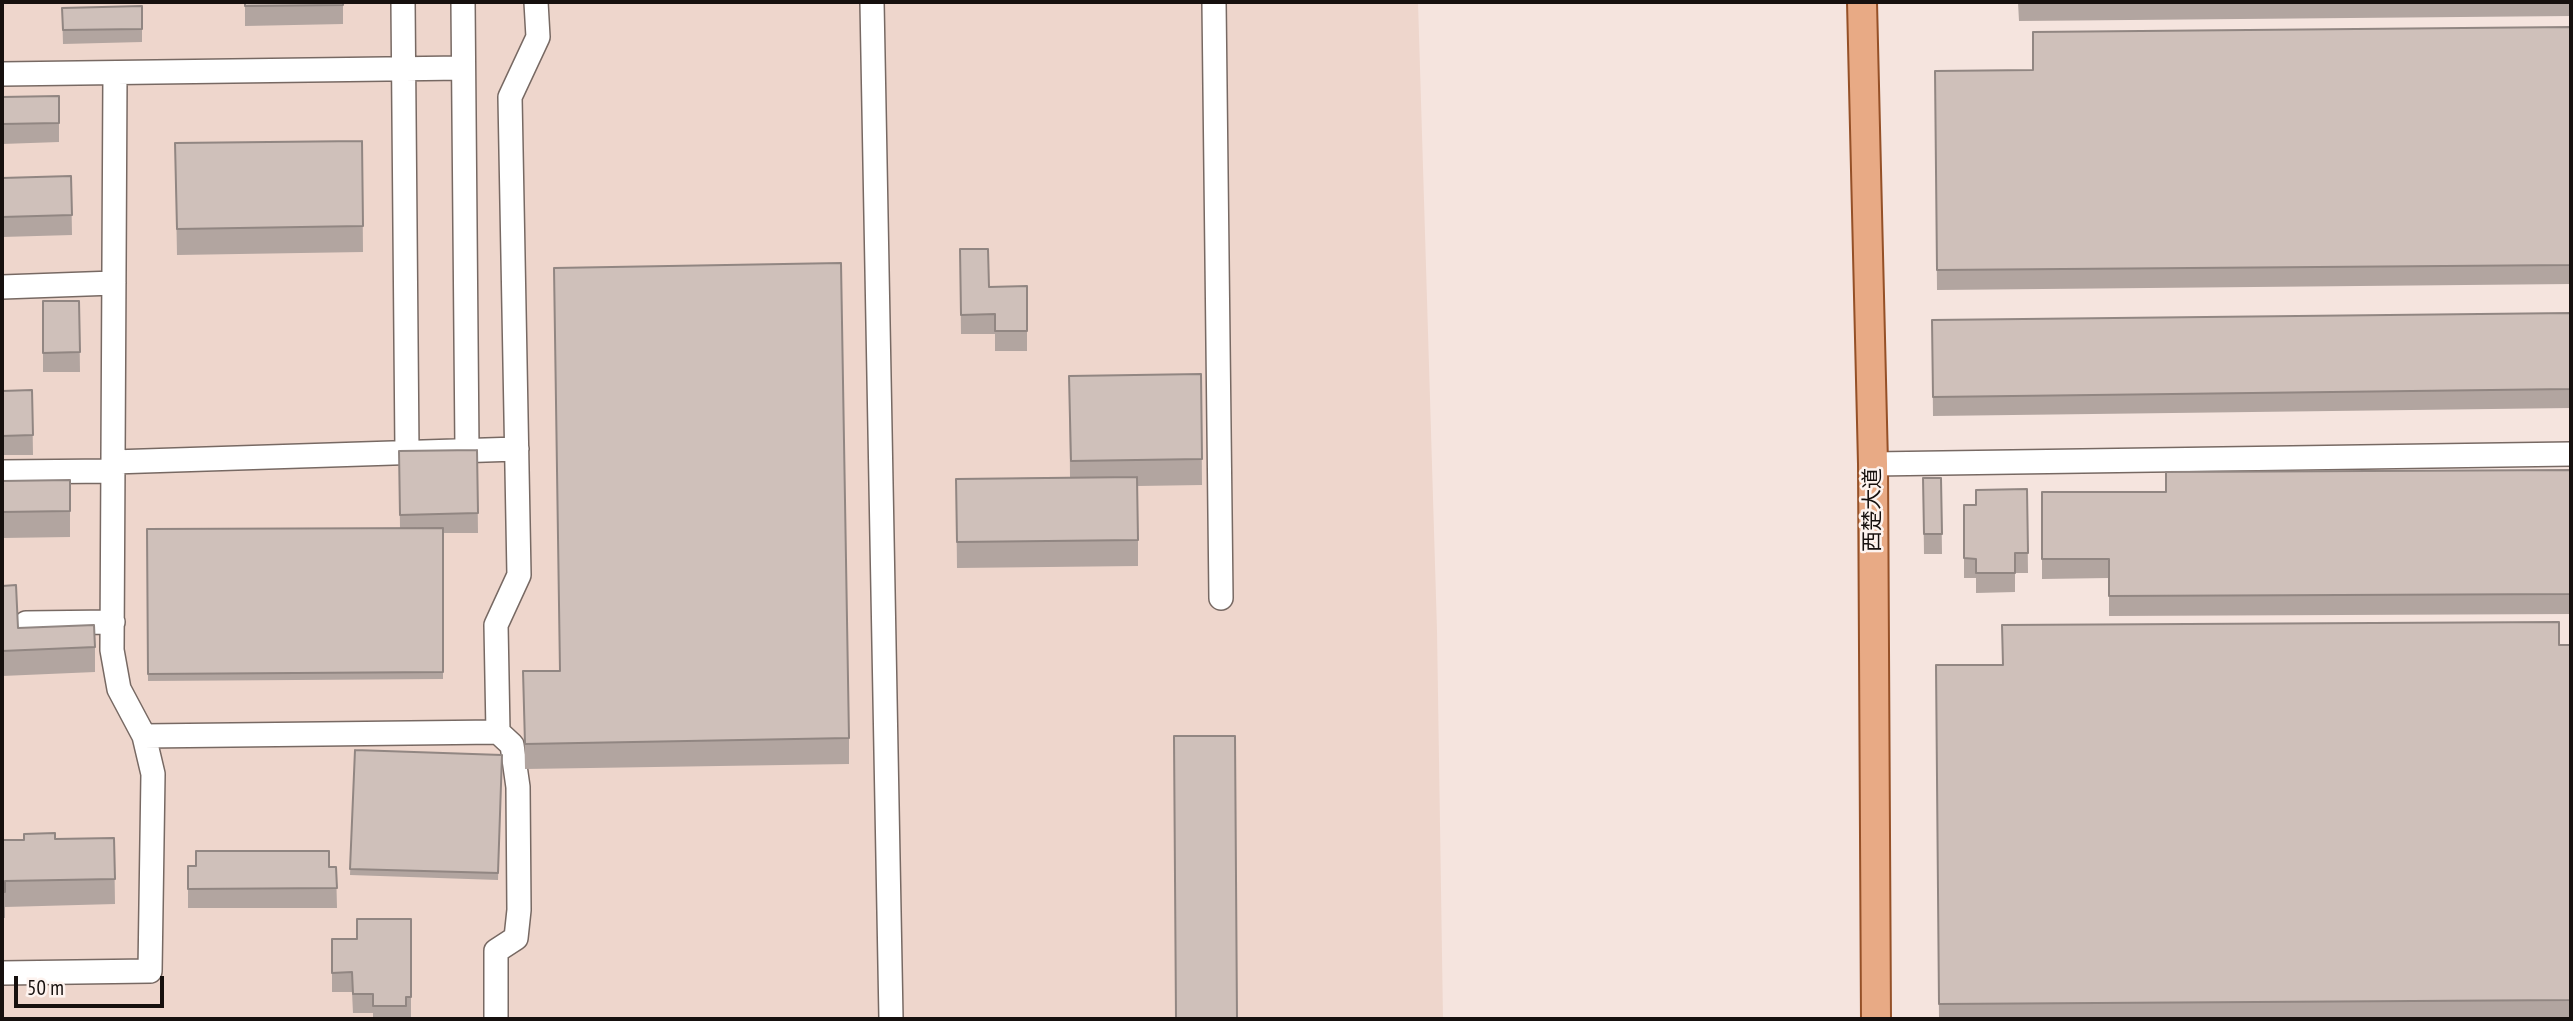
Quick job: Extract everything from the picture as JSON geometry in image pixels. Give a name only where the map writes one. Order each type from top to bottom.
[{"type":"main road","name":"西楚大道","points":[[1862,2],[1873,464],[1876,1019]]},
{"type":"lane","points":[[403,2],[407,452]]},
{"type":"lane","points":[[463,2],[467,450]]},
{"type":"lane","points":[[498,732],[496,625],[519,575],[510,97],[538,37],[536,2]]},
{"type":"lane","points":[[872,2],[891,1019]]},
{"type":"lane","points":[[1214,2],[1221,598]]},
{"type":"lane","points":[[2,75],[463,68]]},
{"type":"lane","points":[[2,973],[150,971],[153,774],[144,736],[120,689],[112,650],[115,74]]},
{"type":"lane","points":[[2,287],[114,283]]},
{"type":"lane","points":[[2,472],[517,449]]},
{"type":"lane","points":[[1873,464],[2571,454]]},
{"type":"lane","points":[[26,623],[113,622]]},
{"type":"lane","points":[[144,736],[498,732],[512,745],[518,787],[519,910],[516,939],[496,951],[496,1019]]},
{"type":"shaded area","points":[[2,2],[1418,2],[1437,630],[1443,1019],[2,1019]]},
{"type":"building","points":[[245,2],[343,2],[343,5],[245,6]]},
{"type":"building","points":[[142,6],[142,29],[63,30],[62,8]]},
{"type":"building","points":[[2571,27],[2571,265],[1937,270],[1935,71],[2033,70],[2033,32]]},
{"type":"building","points":[[59,96],[59,123],[2,124],[2,97]]},
{"type":"building","points":[[362,141],[363,226],[177,229],[175,143]]},
{"type":"building","points":[[71,176],[72,215],[2,217],[2,178]]},
{"type":"building","points":[[960,249],[988,249],[989,287],[1027,286],[1027,331],[995,331],[995,314],[961,315]]},
{"type":"building","points":[[841,263],[849,738],[525,744],[523,671],[560,671],[554,268]]},
{"type":"building","points":[[43,301],[79,301],[80,352],[43,353]]},
{"type":"building","points":[[2571,313],[2571,389],[1933,397],[1932,320]]},
{"type":"building","points":[[1201,374],[1202,459],[1071,461],[1069,376]]},
{"type":"building","points":[[32,390],[33,435],[2,436],[2,391]]},
{"type":"building","points":[[477,450],[478,513],[400,515],[399,451]]},
{"type":"building","points":[[2571,470],[2571,594],[2109,596],[2109,559],[2042,559],[2042,492],[2166,492],[2166,472]]},
{"type":"building","points":[[1137,477],[1138,540],[957,542],[956,479]]},
{"type":"building","points":[[1923,478],[1941,478],[1942,534],[1924,534]]},
{"type":"building","points":[[70,480],[70,511],[2,512],[2,481]]},
{"type":"building","points":[[2027,489],[2028,553],[2015,553],[2015,573],[1976,573],[1976,559],[1964,558],[1964,505],[1976,505],[1976,490]]},
{"type":"building","points":[[443,528],[443,672],[148,674],[147,529]]},
{"type":"building","points":[[16,585],[18,628],[94,625],[95,647],[2,651],[2,586]]},
{"type":"building","points":[[2559,622],[2559,645],[2571,645],[2571,1000],[1939,1004],[1936,665],[2003,665],[2002,625]]},
{"type":"building","points":[[1174,736],[1235,736],[1237,1019],[1176,1019]]},
{"type":"building","points":[[355,750],[502,755],[498,873],[350,869]]},
{"type":"building","points":[[55,833],[55,839],[114,838],[115,879],[5,881],[5,892],[2,892],[2,840],[24,840],[24,834]]},
{"type":"building","points":[[196,851],[329,851],[329,867],[336,867],[337,888],[188,889],[188,866],[196,866]]},
{"type":"building","points":[[357,919],[411,919],[411,997],[406,997],[406,1006],[373,1006],[373,994],[353,994],[352,972],[332,973],[332,939],[357,939]]}]
